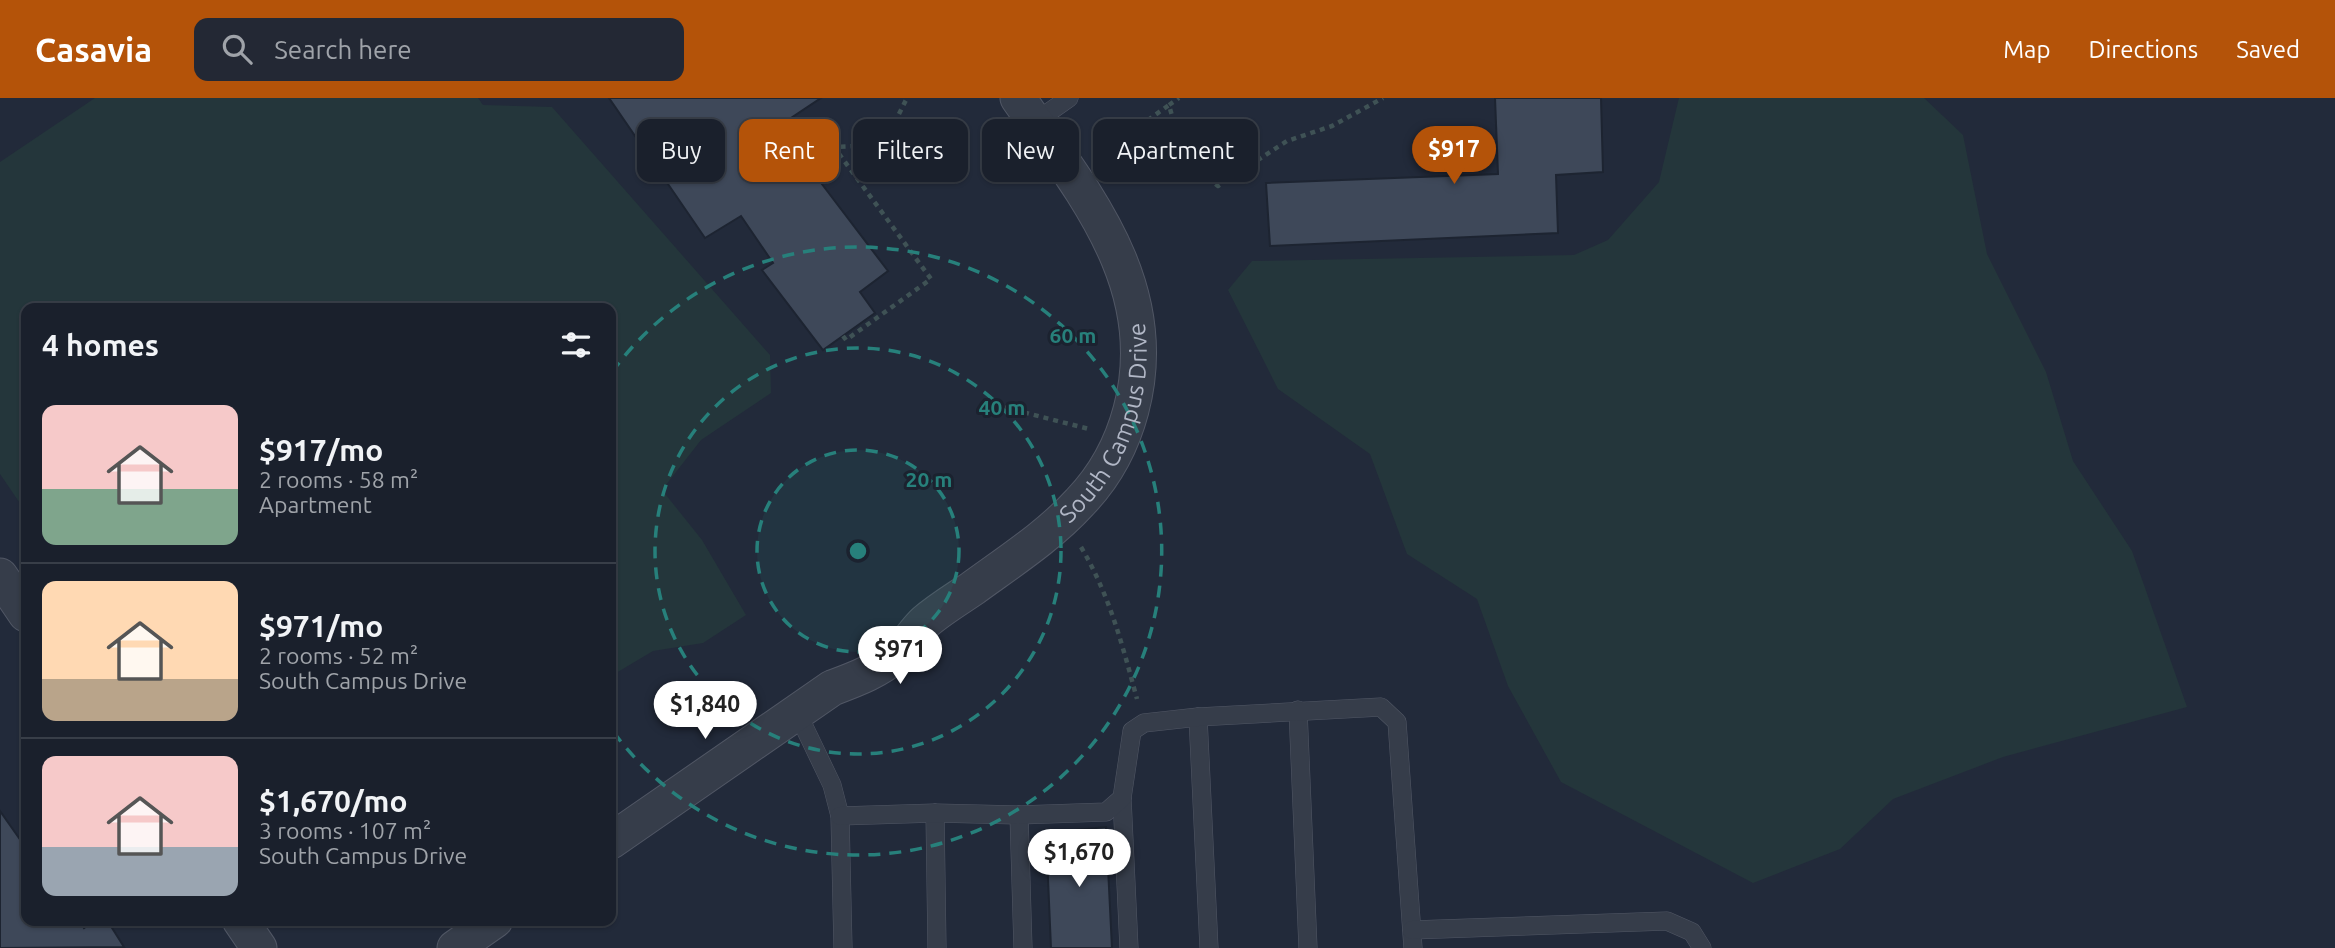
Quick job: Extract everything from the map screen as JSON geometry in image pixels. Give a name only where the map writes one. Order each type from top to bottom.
[{"type":"street","name":"South Campus Drive","points":[[616,838],[832,688],[856,658],[886,637],[925,622],[1037,541],[1064,519],[1100,478],[1127,426],[1136,391],[1140,354],[1135,305],[1129,281],[1103,225],[1076,182]]},
{"type":"street","points":[[0,576],[21,607]]},
{"type":"street","points":[[455,948],[486,926]]},
{"type":"lane","points":[[1027,110],[1069,98]]},
{"type":"lane","points":[[1129,948],[1122,799],[1132,731],[1144,723],[1198,717],[1381,707],[1397,722],[1412,939],[1667,921],[1692,932],[1702,948]]},
{"type":"lane","points":[[1298,710],[1308,948]]},
{"type":"lane","points":[[797,712],[832,785],[840,816],[843,948]]},
{"type":"lane","points":[[1198,717],[1209,948]]},
{"type":"lane","points":[[840,816],[1106,812],[1122,799]]},
{"type":"lane","points":[[935,813],[937,948]]},
{"type":"lane","points":[[1019,815],[1023,948]]},
{"type":"path","points":[[839,146],[855,146],[895,122],[907,98]]},
{"type":"path","points":[[1079,168],[1179,98]]},
{"type":"path","points":[[1168,105],[1181,146],[1198,170],[1218,186],[1287,141],[1332,126],[1383,98]]},
{"type":"path","points":[[839,153],[931,279],[846,340],[843,336]]},
{"type":"path","points":[[995,405],[1097,431]]},
{"type":"path","points":[[1064,519],[1099,577],[1117,626],[1144,723]]},
{"type":"shaded area","points":[[95,98],[478,98],[483,105],[552,107],[770,355],[771,393],[701,440],[662,490],[702,540],[746,615],[703,643],[653,651],[616,673],[616,303],[21,303],[21,505],[0,474],[0,162]]},
{"type":"shaded area","points":[[1679,98],[1924,98],[1963,135],[1987,254],[2046,372],[2073,461],[2132,551],[2187,707],[2003,757],[1893,799],[1840,849],[1753,883],[1561,782],[1508,686],[1477,599],[1407,554],[1370,454],[1278,389],[1228,290],[1252,261],[1574,255],[1608,240],[1659,182]]},
{"type":"building","points":[[609,98],[821,98],[790,119],[739,119],[739,182],[820,182],[888,271],[860,292],[875,313],[823,350],[762,270],[773,263],[741,216],[705,238],[667,182],[725,182],[725,119],[637,119],[637,139]]},
{"type":"building","points":[[1495,98],[1601,98],[1603,172],[1556,175],[1558,233],[1270,246],[1266,183],[1498,174]]},
{"type":"building","points":[[0,811],[21,841],[21,926],[111,926],[124,947],[0,948]]},
{"type":"building","points":[[1106,827],[1112,948],[1051,948],[1046,833]]}]
